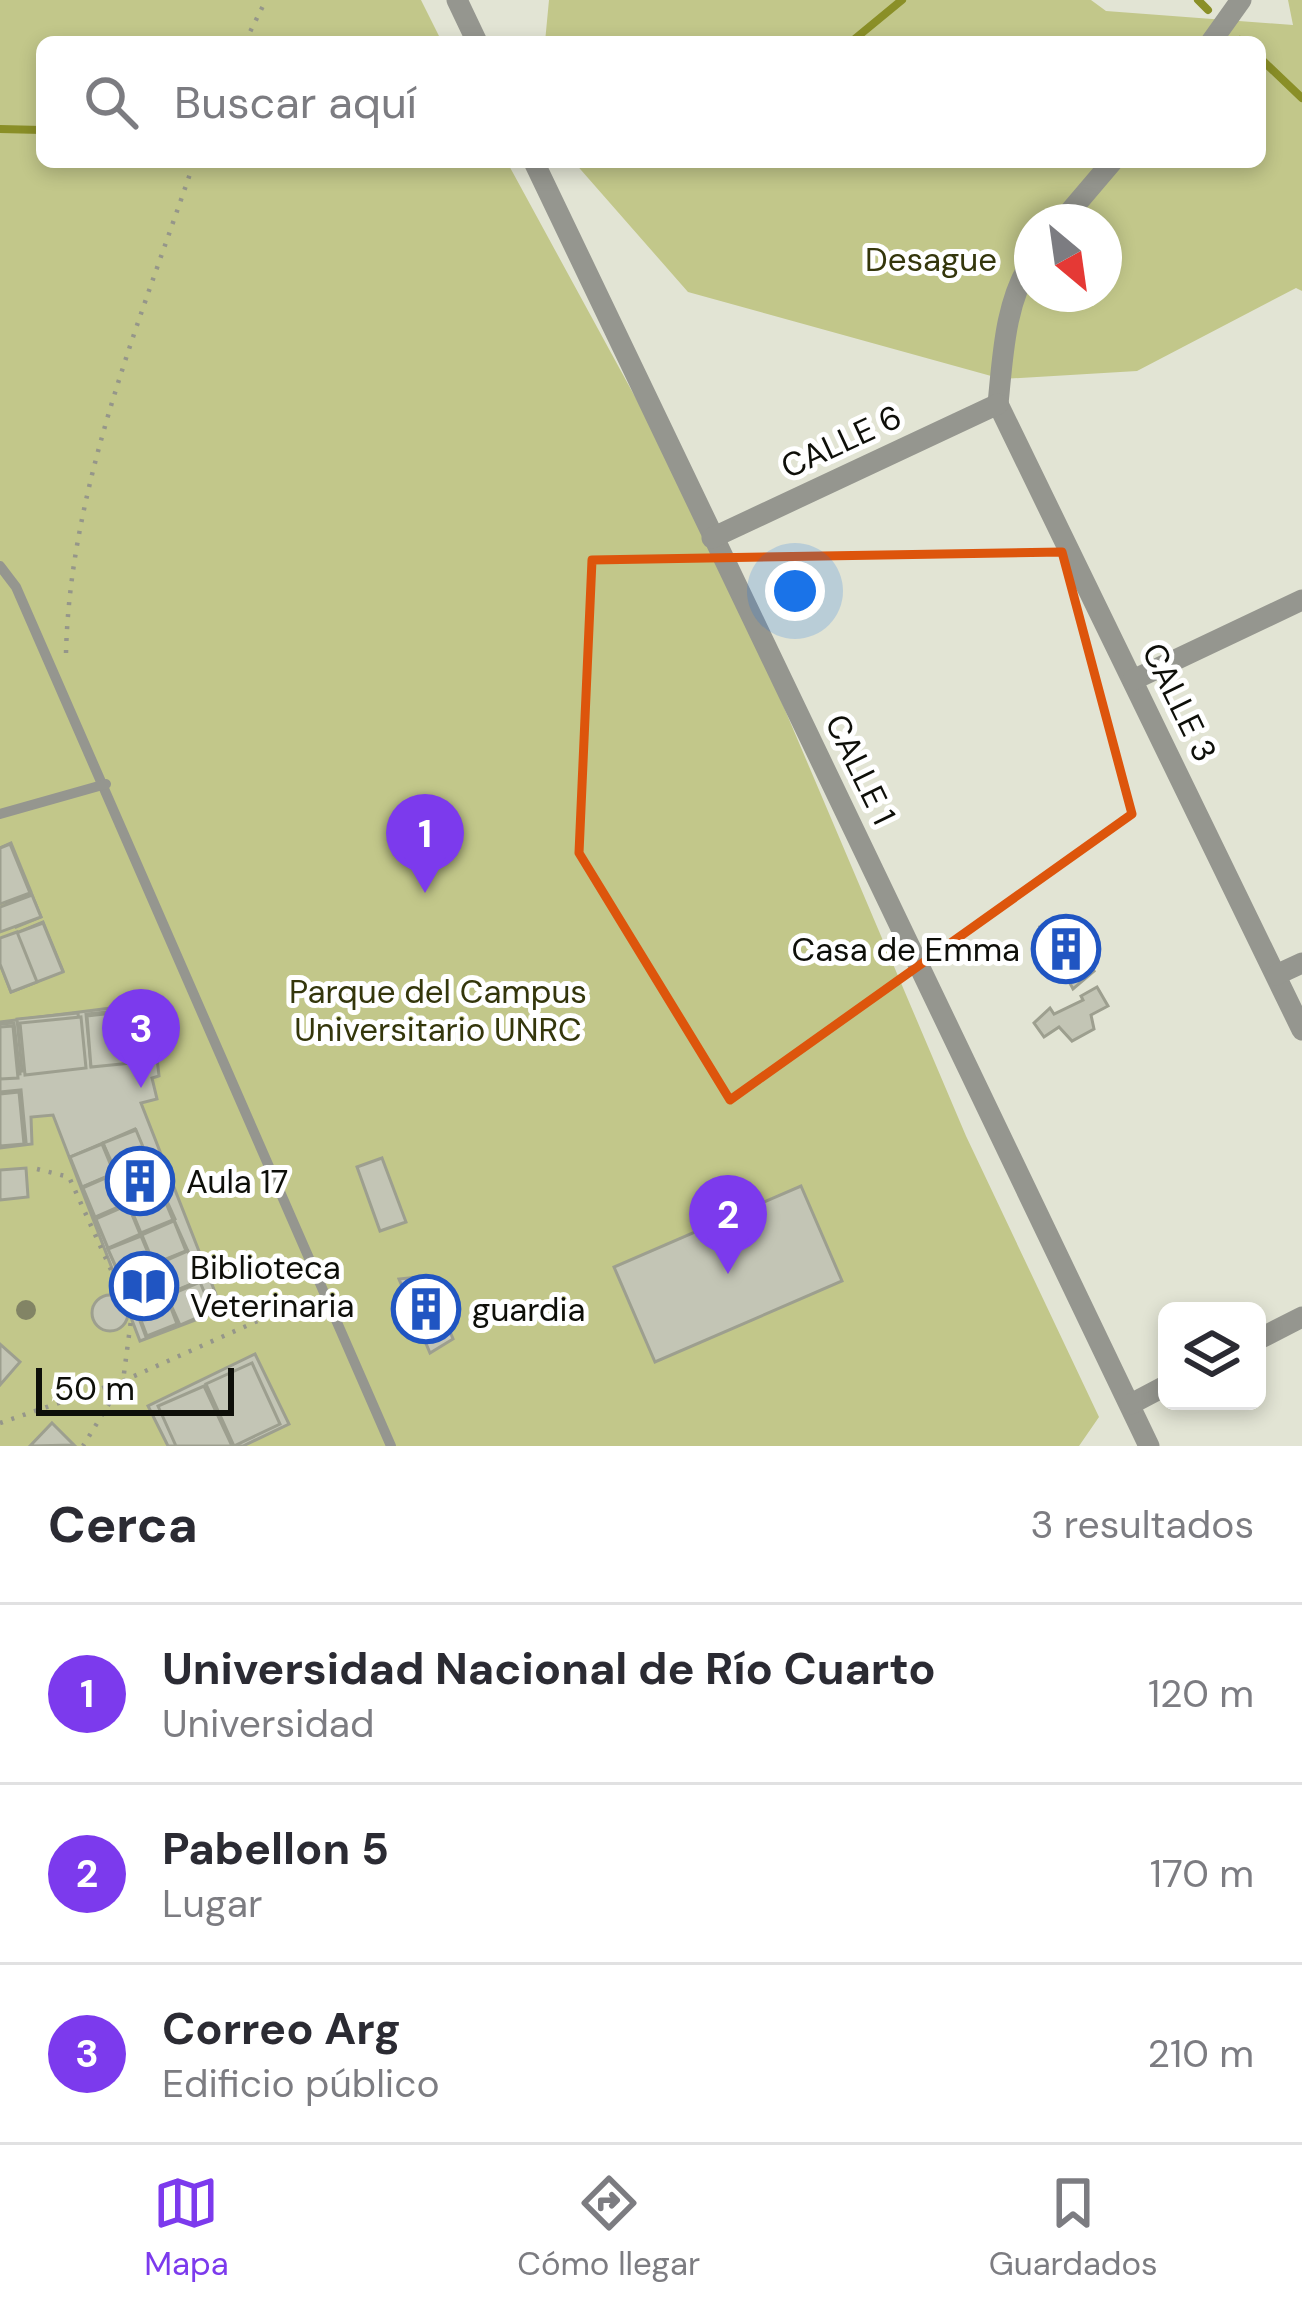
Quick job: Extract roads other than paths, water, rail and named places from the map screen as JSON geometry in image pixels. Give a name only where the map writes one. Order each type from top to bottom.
[{"type":"street","points":[[457,0],[474,36]]},
{"type":"street","points":[[1215,36],[1241,0]]},
{"type":"street","name":"CALLE 1","points":[[537,168],[1149,1446]]},
{"type":"street","points":[[1076,204],[1107,168]]},
{"type":"street","points":[[998,404],[1014,297]]},
{"type":"street","name":"CALLE 6","points":[[712,538],[998,404]]},
{"type":"street","name":"CALLE 3","points":[[998,404],[1302,1030]]},
{"type":"street","points":[[1132,680],[1302,600]]},
{"type":"street","points":[[1276,975],[1302,963]]},
{"type":"street","points":[[1266,1335],[1302,1317]]},
{"type":"street","points":[[1131,1403],[1158,1390]]},
{"type":"street","name":"CALLE 1","points":[[1131,1403],[1133,1446]]},
{"type":"lane","points":[[0,566],[16,587],[106,784],[392,1446]]},
{"type":"lane","points":[[0,814],[106,784]]},
{"type":"waterway","points":[[858,36],[902,0]]},
{"type":"waterway","points":[[1198,0],[1208,10]]},
{"type":"waterway","points":[[1266,64],[1302,98]]},
{"type":"waterway","points":[[0,129],[36,130]]},
{"type":"place","name":"Universidad Nacional de Río Cuarto","points":[[425,893]]},
{"type":"place","name":"Casa de Emma","points":[[1066,949]]},
{"type":"place","name":"Correo Arg","points":[[141,1088]]},
{"type":"place","name":"Aula 17","points":[[140,1181]]},
{"type":"place","name":"Pabellon 5","points":[[728,1274]]},
{"type":"place","name":"Biblioteca Veterinaria","points":[[144,1286]]},
{"type":"place","name":"guardia","points":[[426,1309]]},
{"type":"park label","name":"Desague","points":[[931,259]]},
{"type":"park label","name":"Parque del Campus Universitario UNRC","points":[[438,1010]]}]
